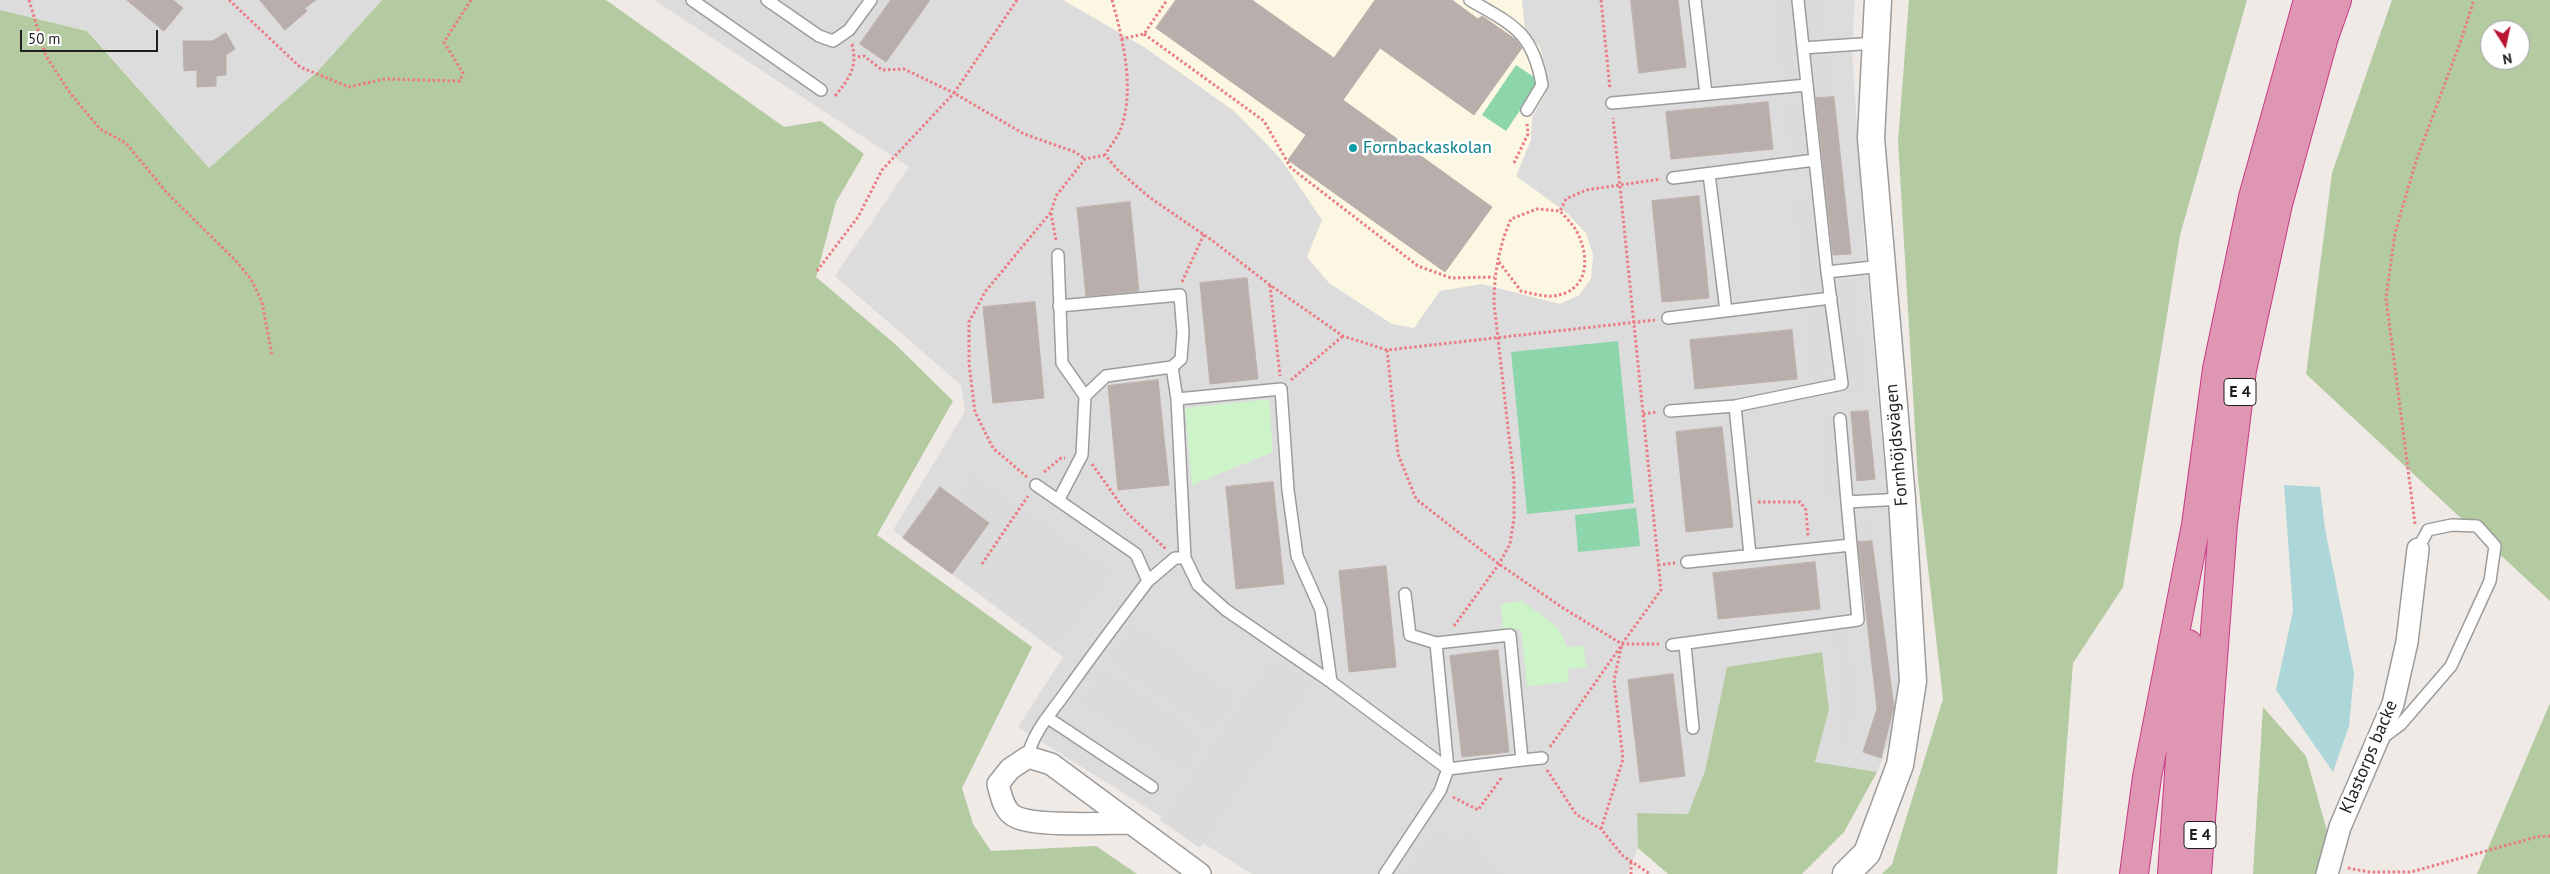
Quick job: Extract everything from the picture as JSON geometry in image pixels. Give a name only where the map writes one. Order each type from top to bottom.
[{"type":"highway","name":"E 4","points":[[2172,874],[2196,525],[2217,369],[2253,197],[2308,0]]},
{"type":"highway","name":"E 4","points":[[2197,874],[2223,524],[2242,370],[2278,204],[2324,38],[2337,0]]},
{"type":"highway","points":[[2134,874],[2148,777],[2196,525]]},
{"type":"highway","points":[[2202,795],[2203,874]]},
{"type":"street","name":"Fornhöjdsvägen","points":[[1846,874],[1867,853],[1900,765],[1914,681],[1902,499],[1871,138],[1878,0]]},
{"type":"street","name":"Klastorps backe","points":[[2327,871],[2340,827],[2394,704],[2407,642],[2418,549]]},
{"type":"street","points":[[1129,823],[1045,823],[1016,817],[1004,804],[998,784],[1010,769],[1028,758],[1051,764],[1200,874]]},
{"type":"lane","points":[[692,0],[821,90]]},
{"type":"lane","points":[[767,0],[819,36],[833,41],[849,30],[871,0]]},
{"type":"lane","points":[[1470,0],[1505,21],[1527,40],[1538,60],[1542,85],[1527,110]]},
{"type":"lane","points":[[1695,0],[1706,94]]},
{"type":"lane","points":[[1670,411],[1735,406],[1842,384],[1826,272],[1798,0]]},
{"type":"lane","points":[[1803,48],[1875,43]]},
{"type":"lane","points":[[1612,103],[1807,85]]},
{"type":"lane","points":[[1673,178],[1815,160]]},
{"type":"lane","points":[[1709,174],[1726,312]]},
{"type":"lane","points":[[1058,255],[1062,363],[1085,396],[1082,455],[1059,499]]},
{"type":"lane","points":[[1826,272],[1882,266]]},
{"type":"lane","points":[[1059,306],[1180,294],[1182,333],[1180,359],[1172,367],[1106,376],[1085,396]]},
{"type":"lane","points":[[1668,318],[1831,298]]},
{"type":"lane","points":[[1172,367],[1176,399],[1180,558],[1198,585],[1226,610],[1331,682],[1448,769],[1542,758]]},
{"type":"lane","points":[[1176,399],[1281,389],[1288,490],[1297,556],[1321,610],[1331,682]]},
{"type":"lane","points":[[1735,406],[1750,556]]},
{"type":"lane","points":[[1672,644],[1685,644],[1858,620],[1840,419]]},
{"type":"lane","points":[[1036,485],[1059,499],[1136,554],[1148,581]]},
{"type":"lane","points":[[1847,502],[1902,499]]},
{"type":"lane","points":[[2375,744],[2401,724],[2451,666],[2490,581],[2495,546],[2477,526],[2452,524],[2428,530],[2418,549]]},
{"type":"lane","points":[[1687,562],[1851,545]]},
{"type":"lane","points":[[1028,758],[1030,746],[1098,646],[1148,581],[1180,558]]},
{"type":"lane","points":[[1405,594],[1410,635],[1436,643],[1510,635],[1516,760]]},
{"type":"lane","points":[[1385,874],[1440,791],[1448,769],[1436,643]]},
{"type":"lane","points":[[1685,644],[1693,728]]},
{"type":"lane","points":[[1048,718],[1152,787]]},
{"type":"path","points":[[29,0],[46,56],[70,93],[100,129],[126,143],[167,193],[235,260],[251,279],[262,302],[272,356]]},
{"type":"path","points":[[229,0],[300,67],[349,87],[384,79],[460,81],[463,73],[444,42],[471,0]]},
{"type":"path","points":[[817,271],[858,217],[882,170],[954,93],[1017,0]]},
{"type":"path","points":[[1036,485],[994,448],[975,412],[969,364],[969,322],[985,292],[1051,212],[1056,196],[1085,159],[1105,155],[1121,129],[1128,93],[1121,39],[1112,0]]},
{"type":"path","points":[[1121,39],[1144,34],[1167,0]]},
{"type":"path","points":[[1601,0],[1660,590],[1542,758],[1550,777],[1576,814],[1601,829],[1623,856],[1650,874]]},
{"type":"path","points":[[2418,549],[2407,449],[2394,367],[2386,298],[2395,233],[2416,161],[2474,0]]},
{"type":"path","points":[[821,90],[835,97],[851,77],[856,57],[849,30]]},
{"type":"path","points":[[1144,34],[1264,121],[1291,168],[1418,266],[1451,278],[1494,277]]},
{"type":"path","points":[[856,57],[864,56],[882,70],[904,69],[954,93],[1024,134],[1076,152],[1085,159]]},
{"type":"path","points":[[1514,163],[1528,134],[1527,110]]},
{"type":"path","points":[[1105,155],[1118,170],[1149,197],[1204,234],[1270,285],[1343,336],[1386,350],[1668,318]]},
{"type":"path","points":[[1560,211],[1566,199],[1586,190],[1673,178]]},
{"type":"path","points":[[1436,643],[1452,630],[1499,564],[1510,544],[1514,518],[1514,481],[1497,337],[1494,277],[1499,262],[1503,237],[1511,219],[1537,209],[1560,211],[1577,231],[1584,250],[1585,275],[1572,291],[1551,297],[1521,291],[1499,262]]},
{"type":"path","points":[[1051,212],[1058,255]]},
{"type":"path","points":[[1180,294],[1184,275],[1204,234]]},
{"type":"path","points":[[1270,285],[1281,389]]},
{"type":"path","points":[[1281,389],[1343,336]]},
{"type":"path","points":[[1386,350],[1398,454],[1416,499],[1499,564],[1563,608],[1622,644],[1672,644]]},
{"type":"path","points":[[982,564],[1044,472],[1061,458],[1082,455],[1089,459],[1126,512],[1180,558]]},
{"type":"path","points":[[1745,503],[1800,502],[1806,510],[1809,549]]},
{"type":"path","points":[[1601,829],[1623,759],[1614,680],[1622,644]]},
{"type":"path","points":[[1440,791],[1478,810],[1516,760]]},
{"type":"path","points":[[2327,871],[2341,867],[2369,872],[2411,872],[2536,837],[2550,836]]},
{"type":"path","points":[[1631,862],[1631,874]]},
{"type":"shaded area","points":[[0,0],[382,0],[317,72],[209,168],[88,31],[0,10]]},
{"type":"shaded area","points":[[654,0],[1855,0],[1852,50],[1865,251],[1901,655],[1895,728],[1877,772],[1815,763],[1829,710],[1822,652],[1727,667],[1705,771],[1688,814],[1637,813],[1638,848],[1627,874],[1252,874],[1018,727],[1063,657],[893,530],[965,412],[961,385],[835,276],[909,167]]},
{"type":"shaded area","points":[[1063,0],[1522,0],[1525,31],[1540,47],[1546,70],[1546,93],[1532,117],[1531,140],[1516,176],[1567,213],[1586,233],[1593,255],[1591,279],[1579,295],[1560,304],[1482,284],[1440,291],[1414,328],[1392,324],[1329,283],[1307,257],[1322,220],[1280,158],[1234,111],[1144,47]]},
{"type":"shaded area","points":[[1772,0],[1790,0],[1798,80],[1781,82]]},
{"type":"shaded area","points":[[1798,0],[1855,0],[1823,4],[1827,39],[1803,42]]},
{"type":"shaded area","points":[[1831,56],[1834,97],[1816,98],[1813,58]]},
{"type":"shaded area","points":[[1800,99],[1807,155],[1789,157],[1783,100]]},
{"type":"shaded area","points":[[1810,198],[1820,293],[1802,295],[1792,200]]},
{"type":"shaded area","points":[[1857,281],[1867,396],[1848,397],[1839,283]]},
{"type":"shaded area","points":[[1821,310],[1829,382],[1812,384],[1804,312]]},
{"type":"shaded area","points":[[1834,418],[1841,497],[1825,499],[1818,419]]},
{"type":"shaded area","points":[[972,472],[1115,572],[1056,651],[952,574],[955,499]]},
{"type":"shaded area","points":[[1870,516],[1872,541],[1857,543],[1855,517]]},
{"type":"shaded area","points":[[1133,623],[1239,697],[1213,734],[1108,661]]},
{"type":"shaded area","points":[[1849,629],[1858,707],[1848,745],[1834,741],[1842,710],[1832,632]]},
{"type":"shaded area","points":[[1273,656],[1314,684],[1200,848],[1160,820]]},
{"type":"shaded area","points":[[1102,666],[1207,739],[1190,765],[1181,771],[1080,702]]},
{"type":"shaded area","points":[[1436,826],[1458,843],[1467,831],[1486,845],[1482,857],[1504,874],[1401,874]]},
{"type":"green space","points":[[382,0],[606,0],[784,127],[821,121],[864,154],[836,202],[816,277],[895,344],[953,401],[877,535],[1032,647],[962,788],[973,824],[991,851],[1096,846],[1137,874],[0,874],[0,10],[87,31],[209,168],[317,72]]},
{"type":"green space","points":[[1909,0],[2247,0],[2180,235],[2123,587],[2073,663],[2057,874],[1882,874],[1892,864],[1943,699],[1918,480],[1898,141]]},
{"type":"green space","points":[[2392,0],[2550,0],[2550,601],[2306,374],[2332,173]]},
{"type":"green space","points":[[1516,65],[1540,81],[1506,131],[1482,115]]},
{"type":"green space","points":[[1618,341],[1634,503],[1527,514],[1511,352]]},
{"type":"green space","points":[[1269,399],[1273,452],[1192,485],[1185,408]]},
{"type":"green space","points":[[1636,508],[1640,546],[1578,552],[1575,515]]},
{"type":"green space","points":[[1522,601],[1543,615],[1555,626],[1564,639],[1566,647],[1584,646],[1586,667],[1568,669],[1569,682],[1527,686],[1521,629],[1503,630],[1501,604]]},
{"type":"green space","points":[[1822,652],[1829,710],[1815,762],[1877,772],[1844,832],[1802,874],[1668,874],[1638,848],[1637,813],[1688,814],[1705,771],[1727,667]]},
{"type":"green space","points":[[2550,703],[2550,874],[2477,874]]},
{"type":"green space","points":[[2263,707],[2306,756],[2339,874],[2253,874]]},
{"type":"water","points":[[2284,485],[2320,487],[2325,529],[2354,673],[2349,726],[2333,772],[2276,690],[2293,611]]},
{"type":"building","points":[[127,0],[173,0],[183,8],[164,31]]},
{"type":"building","points":[[260,0],[316,0],[305,8],[307,11],[285,30]]},
{"type":"building","points":[[891,0],[930,0],[886,62],[860,44]]},
{"type":"building","name":"Fornbackaskolan","points":[[1176,0],[1252,0],[1334,58],[1375,0],[1452,0],[1478,19],[1482,16],[1515,39],[1522,48],[1474,115],[1380,48],[1343,100],[1492,207],[1445,272],[1288,160],[1306,135],[1156,28]]},
{"type":"building","points":[[1631,0],[1678,0],[1686,67],[1639,73]]},
{"type":"building","points":[[226,33],[235,49],[226,55],[226,75],[216,76],[216,86],[197,87],[197,70],[184,71],[183,41],[212,41]]},
{"type":"building","points":[[1834,97],[1851,254],[1833,255],[1816,98]]},
{"type":"building","points":[[1768,102],[1773,149],[1671,159],[1666,112]]},
{"type":"building","points":[[1699,196],[1709,298],[1662,302],[1652,201]]},
{"type":"building","points":[[1130,202],[1139,291],[1086,296],[1077,208]]},
{"type":"building","points":[[1247,278],[1258,379],[1210,384],[1200,283]]},
{"type":"building","points":[[1035,302],[1044,398],[993,403],[983,307]]},
{"type":"building","points":[[1792,330],[1797,379],[1695,389],[1690,340]]},
{"type":"building","points":[[1158,380],[1169,485],[1118,490],[1108,386]]},
{"type":"building","points":[[1868,411],[1875,479],[1857,481],[1851,412]]},
{"type":"building","points":[[1722,427],[1733,527],[1686,532],[1676,432]]},
{"type":"building","points":[[1273,482],[1284,584],[1236,589],[1226,487]]},
{"type":"building","points":[[940,487],[989,523],[952,574],[903,538]]},
{"type":"building","points":[[1872,541],[1894,707],[1881,758],[1863,752],[1877,709],[1858,542]]},
{"type":"building","points":[[1815,562],[1820,609],[1718,619],[1713,573]]},
{"type":"building","points":[[1386,566],[1396,667],[1349,672],[1339,571]]},
{"type":"building","points":[[1498,650],[1509,752],[1462,757],[1450,656]]},
{"type":"building","points":[[1673,674],[1685,776],[1640,782],[1628,680]]},
{"type":"place","name":"Fornbackaskolan","points":[[1353,148]]}]
